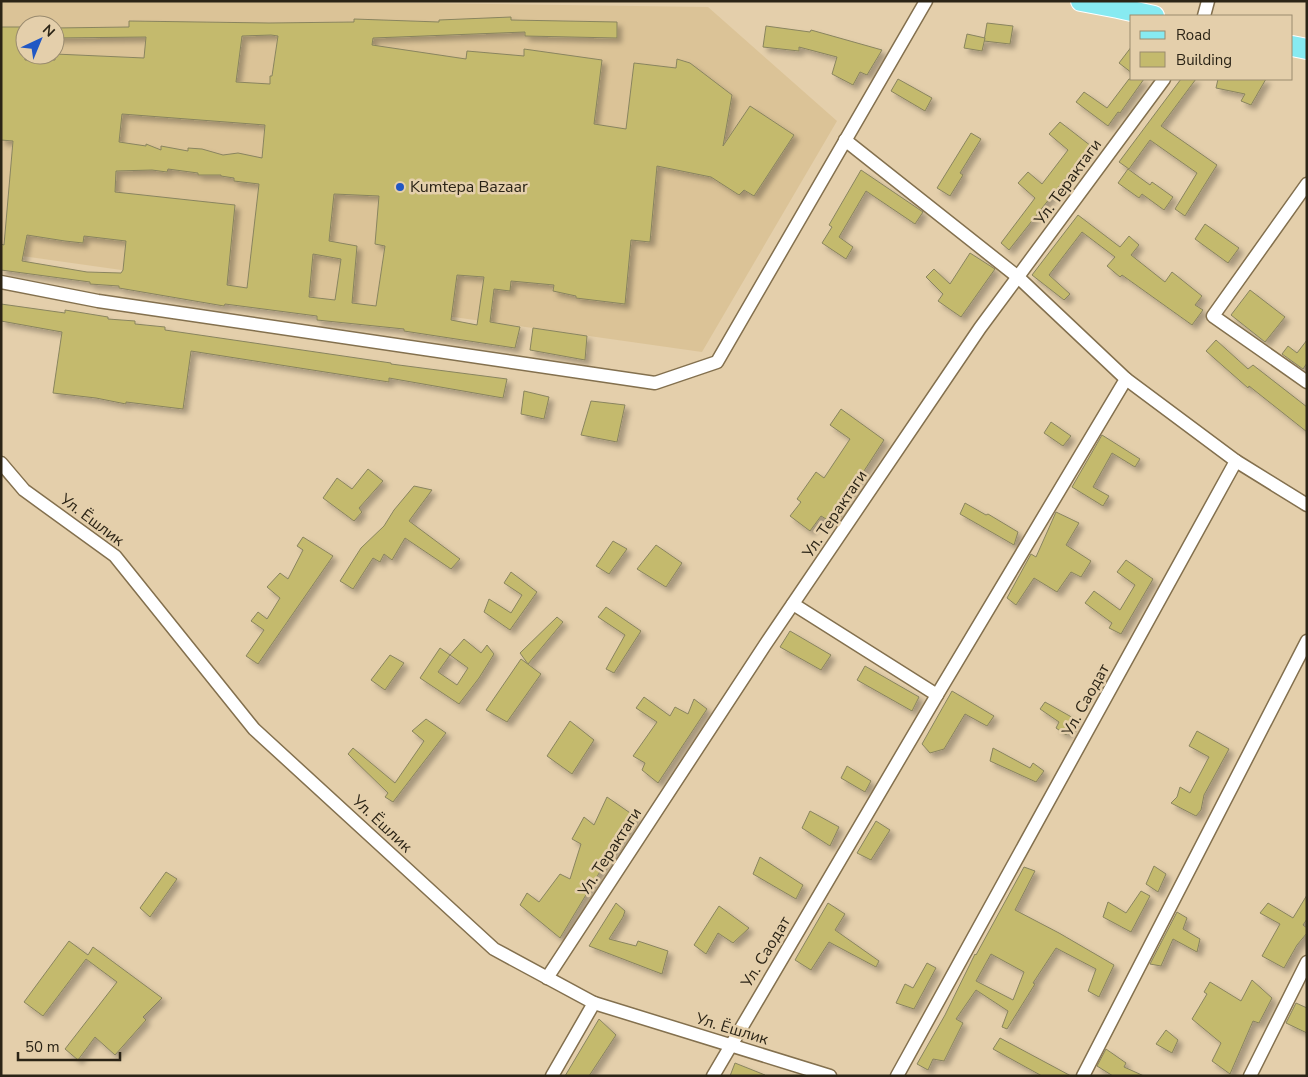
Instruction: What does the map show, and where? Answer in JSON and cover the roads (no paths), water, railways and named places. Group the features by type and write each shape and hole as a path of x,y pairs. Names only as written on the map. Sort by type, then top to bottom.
{"main road":[{"path":"1081,1 1149,15"},
{"path":"1293,46 1307,49"}],"street":[{"path":"1,282 98,301 655,383 718,362 926,1"},
{"path":"1204,15 1208,1"},
{"name":"Ул. Терактаги","path":"547,978 793,604 980,328 1163,80"},
{"path":"845,140 1018,277 1126,379 1236,461 1307,505"},
{"path":"1307,184 1213,316 1307,382"},
{"name":"Ул. Саодат","path":"713,1076 937,695 1126,379"},
{"name":"Ул. Саодат","path":"897,1076 1236,461"},
{"name":"Ул. Ёшлик","path":"1,464 24,490 115,556 254,729 494,949 594,1003 815,1073 830,1076"},
{"path":"793,604 937,695"},
{"path":"1083,1076 1307,641"},
{"path":"1250,1076 1307,962"},
{"path":"552,1076 594,1003"}],"place":[{"name":"Kumtepa Bazaar","path":"400,187"}]}
